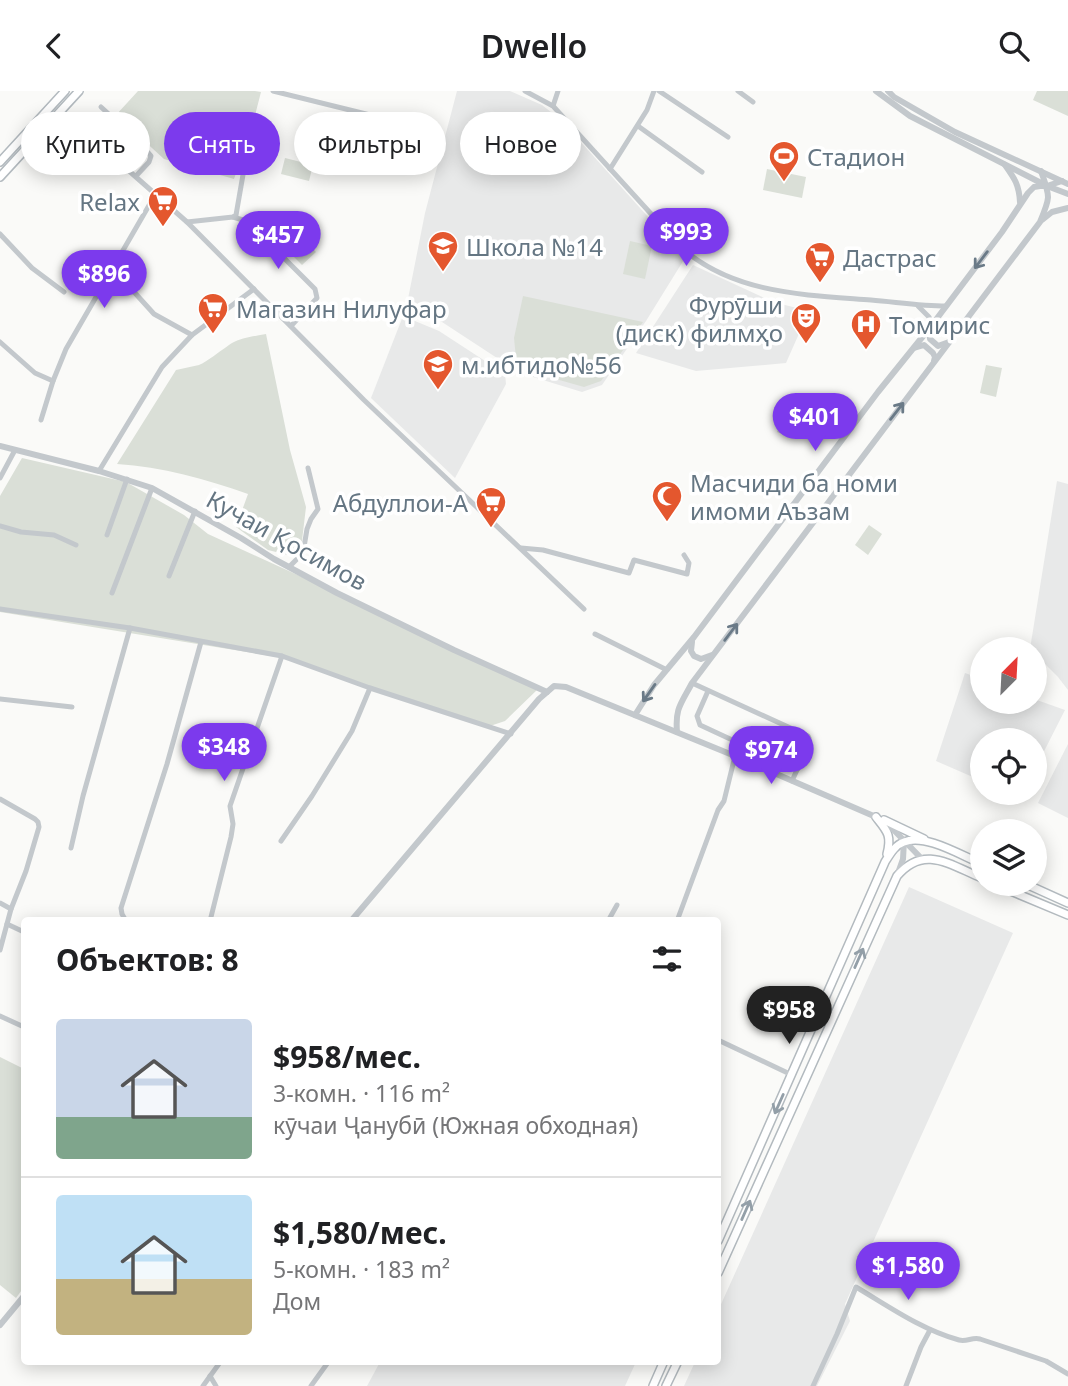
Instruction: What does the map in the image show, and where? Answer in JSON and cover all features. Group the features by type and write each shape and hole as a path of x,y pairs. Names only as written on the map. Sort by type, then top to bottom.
{"main road":[{"path":"0,162 65,91"},
{"path":"0,177 79,91"},
{"path":"880,818 970,859"},
{"path":"880,818 890,842 885,862"},
{"path":"721,1234 885,862 893,849 904,841 934,843"},
{"path":"721,1266 897,876 906,866 922,858 935,859 970,874"},
{"path":"1047,894 1068,903"},
{"path":"1023,896 1068,915"},
{"path":"653,1386 662,1365"},
{"path":"666,1386 675,1365"}],"street":[{"path":"274,91 359,112"},
{"path":"525,91 553,106 683,249 703,264 734,279 775,291 804,296 946,306"},
{"path":"553,106 558,91"},
{"path":"610,169 657,91 728,137"},
{"path":"738,91 753,102"},
{"path":"876,91 910,116 1068,194"},
{"path":"888,91 955,132 1065,182"},
{"path":"101,107 151,156 136,176"},
{"path":"61,111 187,222 364,400 584,609"},
{"path":"638,126 702,172"},
{"path":"1004,164 1016,180 1020,204"},
{"path":"1040,222 1049,197 1048,186 1041,171"},
{"path":"233,217 236,215 243,175"},
{"path":"635,715 654,685 694,637 946,306 1028,193 1040,185 1065,182"},
{"path":"41,420 66,349 155,195"},
{"path":"677,732 677,710 714,654 1040,222 1052,212 1068,208"},
{"path":"187,222 233,217 243,220 258,232 315,289 317,298 291,326"},
{"path":"0,234 32,268 64,292"},
{"path":"111,271 114,279 135,293 154,314 192,335"},
{"path":"99,471 162,367 192,335 254,289"},
{"path":"916,304 929,317 930,339 938,346 950,342"},
{"path":"0,342 35,373 53,381"},
{"path":"912,348 924,345 935,357 934,363"},
{"name":"Кучаи Қосимов","path":"0,446 99,471 152,488 289,567 442,644 547,692"},
{"path":"0,478 15,450"},
{"path":"289,567 303,553 307,529 318,509 308,468"},
{"path":"107,535 127,479"},
{"path":"112,593 152,488"},
{"path":"169,576 195,511"},
{"path":"0,526 21,532 54,535 76,545"},
{"path":"521,548 543,550 629,573 634,560 687,574 689,563 684,555"},
{"path":"0,610 130,628 282,656 511,734"},
{"path":"71,848 130,628"},
{"path":"595,634 667,670"},
{"path":"694,637 691,644 694,656 701,659 714,654"},
{"path":"124,917 121,908 167,764 201,642"},
{"path":"211,917 232,837 230,806 282,656"},
{"path":"692,684 808,736 809,743 792,781"},
{"path":"357,917 539,699 554,686 566,687 880,818 922,858"},
{"path":"281,841 352,731 370,688"},
{"path":"708,691 697,716 700,725 797,770"},
{"path":"0,699 72,707"},
{"path":"678,917 718,810 724,801 734,756"},
{"path":"0,799 35,819 39,827 11,908 0,950"},
{"path":"897,876 903,859 904,841"},
{"path":"0,904 11,908"},
{"path":"610,917 617,905"},
{"path":"7,924 21,931"},
{"path":"0,1016 21,1026"},
{"path":"721,1041 792,1075"},
{"path":"813,1386 856,1287 930,1330 965,1341 971,1338 980,1339 1046,1361 1068,1374"},
{"path":"0,1325 21,1300"},
{"path":"906,1386 930,1330"},
{"path":"203,1386 217,1365"},
{"path":"312,1386 327,1365"},
{"path":"210,1376 216,1386"}],"shaded area":[{"path":"138,91 261,92 256,112 164,112 164,159 150,146 150,112 119,112"},
{"path":"457,91 510,91 542,105 551,112 460,112 460,175 581,175 581,142 685,258 602,385 582,392 520,373 442,322 406,309 435,175 446,175 446,133"},
{"path":"1037,91 1068,91 1068,116 1033,100"},
{"path":"285,158 294,160 294,175 310,175 309,181 281,174"},
{"name":"Стадион","path":"767,169 806,177 802,198 763,190"},
{"path":"220,175 235,175 234,179"},
{"path":"295,231 316,252 302,265 282,245"},
{"path":"630,241 652,246 645,279 623,274"},
{"path":"693,265 773,302 809,311 786,363 696,371 636,353"},
{"path":"523,296 643,322 601,381 584,387 517,368 514,338"},
{"name":"м.ибтидо№56","path":"403,316 439,331 505,374 506,384 455,478 371,398"},
{"path":"266,334 290,450 306,507 301,549 292,556 268,550 236,527 248,494 184,475 117,464 176,370 199,365 236,341"},
{"path":"986,365 1002,368 996,397 980,393"},
{"path":"787,405 804,411 793,438 777,432"},
{"path":"22,458 126,482 184,515 208,534 537,690 505,721 490,726 284,658 0,612 0,496"},
{"path":"1057,481 1068,484 1068,690 1047,666 1047,637 1032,637"},
{"path":"869,525 882,534 868,555 855,545"},
{"path":"965,673 970,675 970,714 1047,714 1047,704 1065,710 1047,745 1047,728 970,728 970,776 936,761"},
{"path":"1068,744 1068,818 1042,805 1047,805 1047,785"},
{"path":"909,887 1013,933 845,1304 850,1321 817,1386 684,1386 694,1365 721,1365 721,1304"},
{"path":"0,1057 21,1068 21,1291 16,1298 0,1285"},
{"path":"378,1365 635,1365 625,1386 367,1386"}],"place":[{"name":"Стадион","path":"784,183"},
{"name":"Relax","path":"163,228"},
{"name":"Школа №14","path":"443,273"},
{"name":"Дастрас","path":"820,284"},
{"name":"Магазин Нилуфар","path":"213,335"},
{"name":"Фурӯши (диск) филмҳо","path":"806,345"},
{"name":"Томирис","path":"866,351"},
{"name":"м.ибтидо№56","path":"438,391"},
{"name":"Масчиди ба номи имоми Аъзам","path":"667,523"},
{"name":"Абдуллои-А","path":"491,529"}]}
